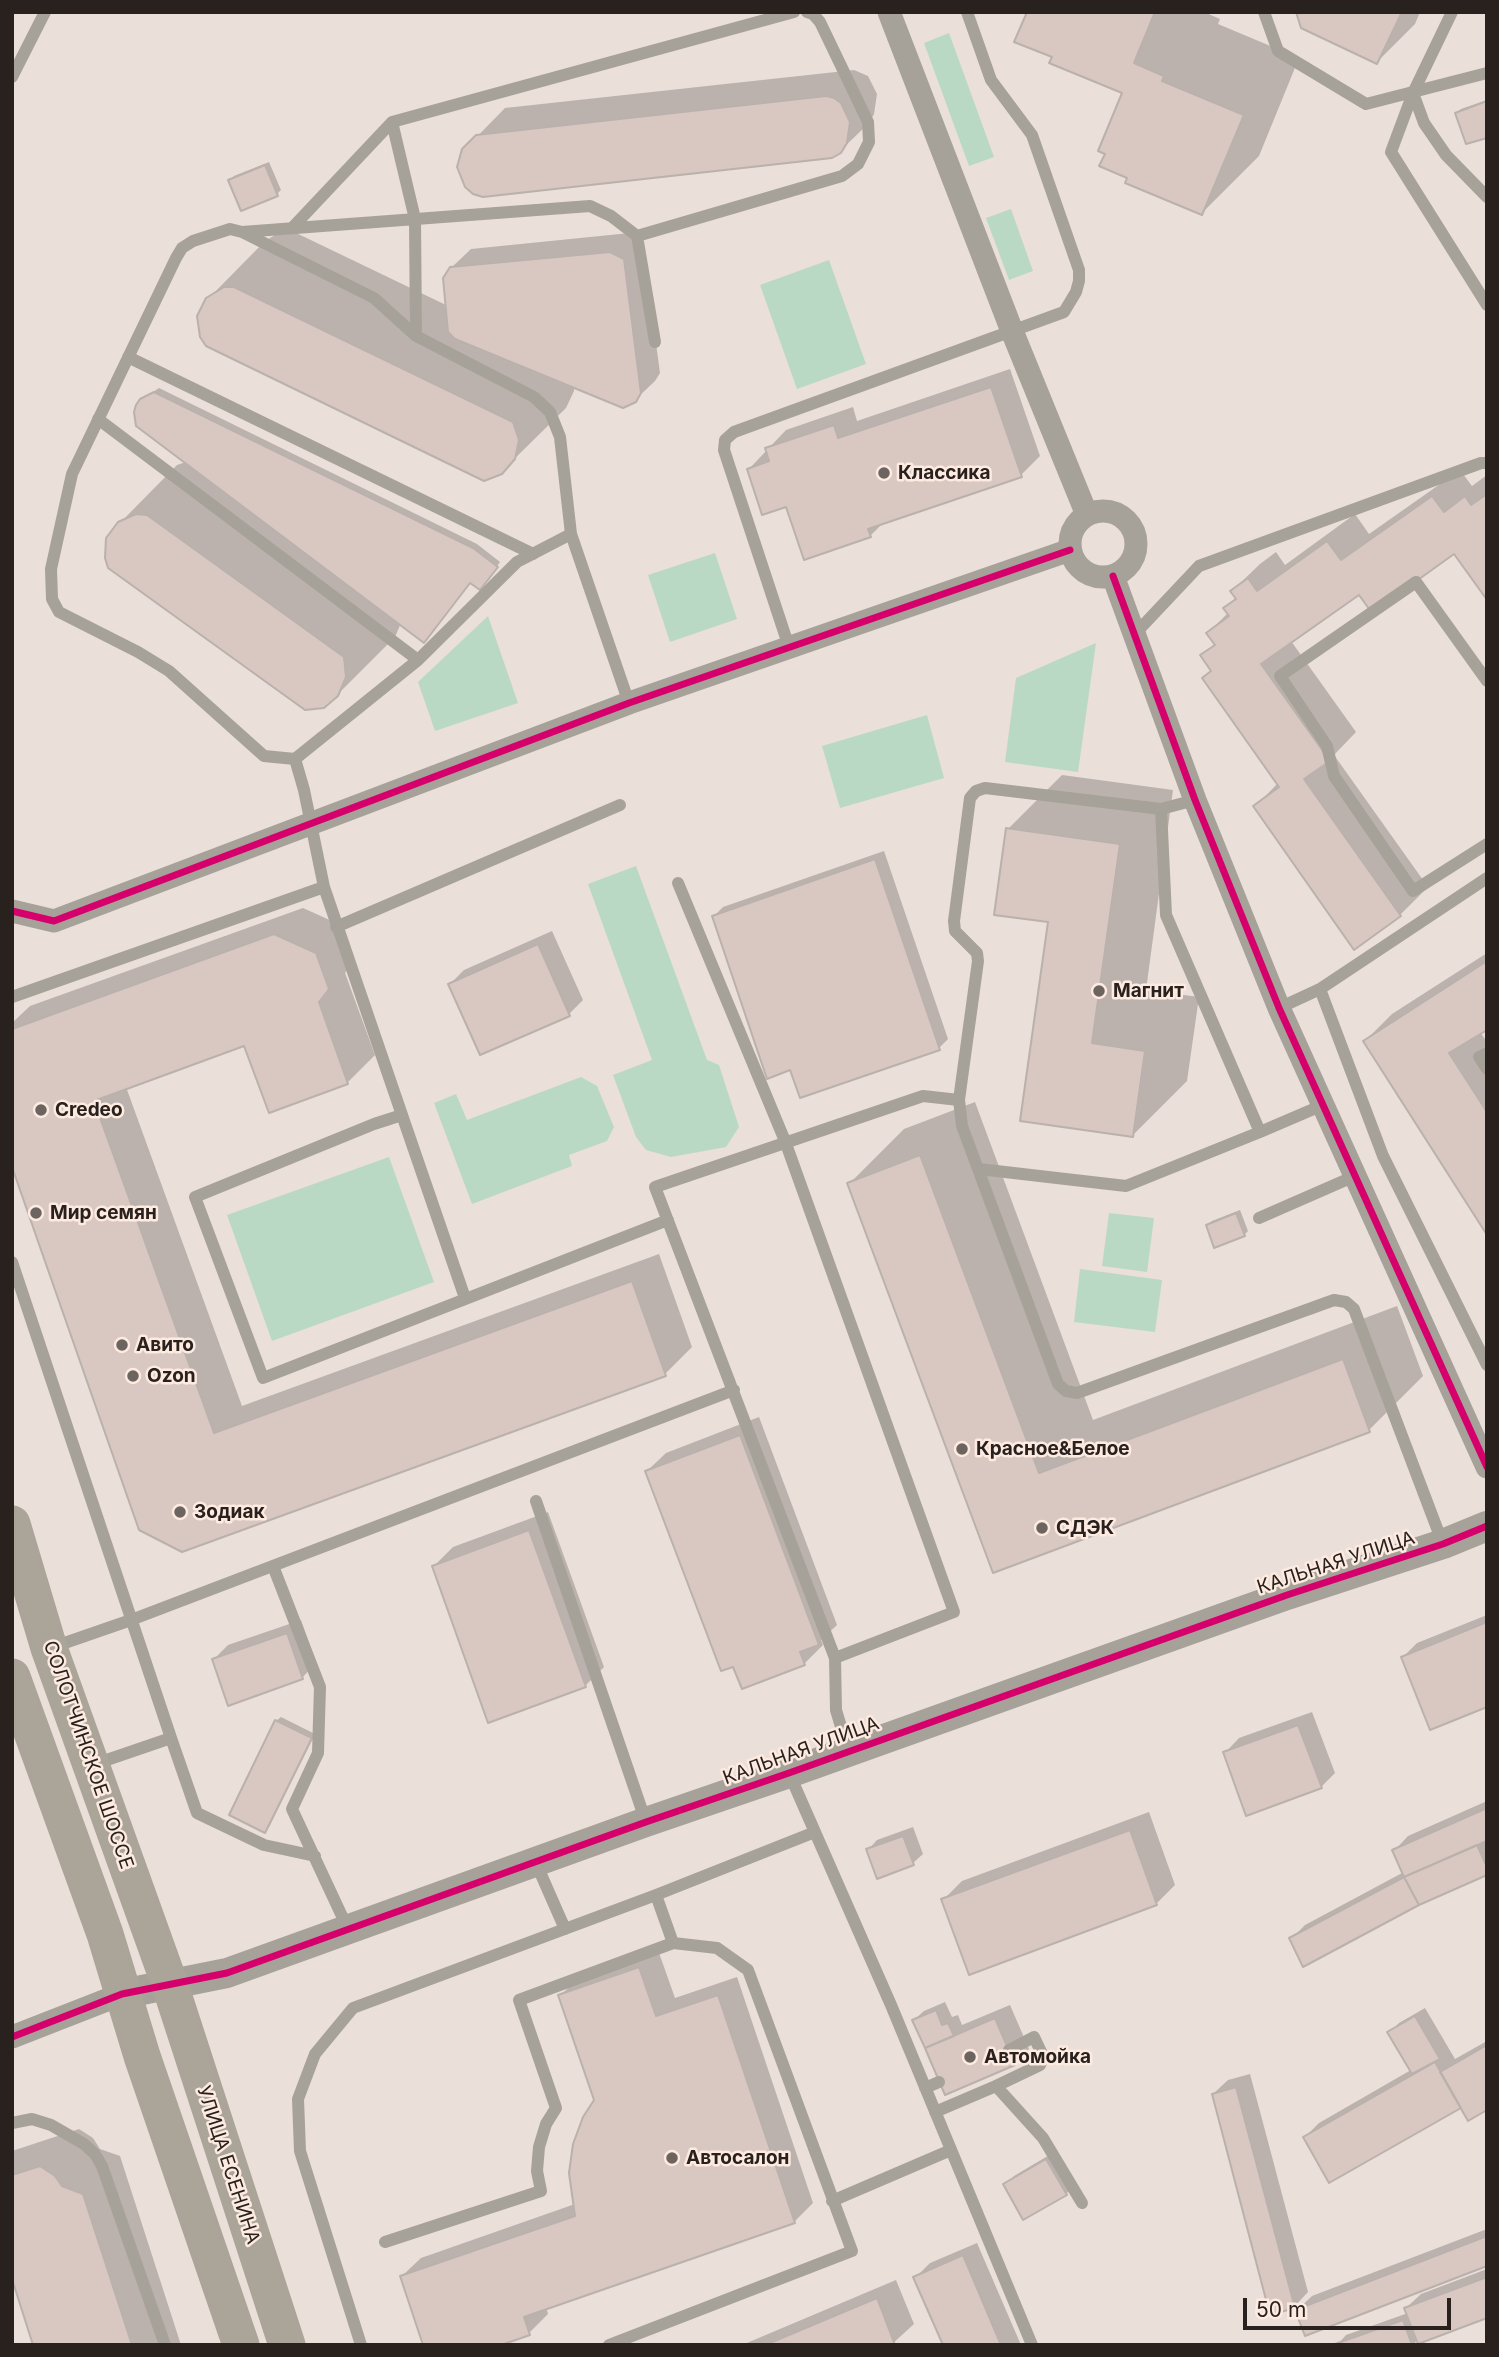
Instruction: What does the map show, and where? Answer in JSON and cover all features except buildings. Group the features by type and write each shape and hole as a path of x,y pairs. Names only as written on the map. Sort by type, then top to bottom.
{"main road":[{"name":"СОЛОТЧИНСКОЕ ШОССЕ","path":"12,1524 50,1648 170,1985"},
{"path":"12,1678 105,1934 122,1994 238,2344"},
{"name":"УЛИЦА ЕСЕНИНА","path":"170,1985 287,2345"}],"street":[{"path":"889,12 1012,331 1087,515"},
{"path":"1100,510 1114,512 1126,520 1134,531 1137,545 1133,558 1125,569 1113,576 1099,578 1086,573 1075,563 1070,550 1070,537 1076,524 1087,515 1100,510"},
{"path":"12,911 54,921 629,703 1070,550"},
{"path":"1113,576 1195,800 1279,1008 1487,1467"},
{"name":"КАЛЬНАЯ УЛИЦА","path":"122,1994 227,1973 1287,1595 1487,1527"},
{"path":"12,2037 122,1994"}],"lane":[{"path":"12,77 45,12"},
{"path":"292,228 392,122 794,12"},
{"path":"637,236 842,176 858,164 869,142 868,122 820,22 807,12"},
{"path":"789,647 723,450 725,440 734,432 1064,312 1076,292 1079,270 1032,135 991,80 967,12"},
{"path":"1264,12 1278,51 1366,104 1487,73"},
{"path":"1452,12 1413,93 1391,152 1487,305"},
{"path":"1413,93 1424,122 1446,155 1487,197"},
{"path":"392,122 415,219 416,336"},
{"path":"242,232 590,205 611,216 637,236 655,342"},
{"path":"571,534 517,562 418,660 295,759 264,756 169,671 59,612 54,607 52,598 51,569 72,474 98,419 182,248 193,241 230,229 242,232 374,298 416,336 534,397 550,412 560,437 571,534 629,703"},
{"path":"128,357 533,554"},
{"path":"98,419 418,660"},
{"path":"1133,636 1199,566 1487,463"},
{"path":"1487,681 1416,582 1280,676 1327,746 1334,776 1413,891 1487,844"},
{"path":"295,759 324,887 336,927 465,1298"},
{"path":"1195,800 1161,809 985,788 976,791 970,798 954,921 955,931 977,953 978,961 959,1100 962,1126 1058,1384 1066,1391 1077,1393 1334,1300 1346,1302 1354,1309 1443,1544"},
{"path":"336,927 620,806"},
{"path":"1161,809 1166,915 1260,1132"},
{"path":"1279,1008 1320,989 1487,878"},
{"path":"678,883 785,1141 954,1612 835,1658"},
{"path":"12,997 324,887"},
{"path":"1320,989 1383,1156 1487,1365"},
{"path":"1487,1053 1479,1057 1487,1069"},
{"path":"849,1751 836,1710 835,1658 655,1187 923,1096 959,1100"},
{"path":"979,1169 1126,1186 1323,1105"},
{"path":"402,1115 195,1197 263,1378 668,1220"},
{"path":"1259,1218 1355,1176"},
{"path":"12,1262 197,1813 264,1845 316,1856"},
{"path":"50,1648 131,1620 734,1390"},
{"path":"536,1501 646,1822"},
{"path":"273,1566 320,1687 318,1753 292,1809 348,1929"},
{"path":"92,1765 171,1738"},
{"path":"789,1773 1032,2345"},
{"path":"362,2345 300,2151 298,2099 314,2054 354,2008 656,1895 815,1832"},
{"path":"536,1862 565,1929"},
{"path":"656,1895 673,1942"},
{"path":"385,2242 541,2191 537,2171 539,2147 546,2124 556,2108 519,2000 673,1942 718,1948 748,1970 852,2251 609,2345"},
{"path":"935,2112 1040,2065 1043,2056 1034,2038 1009,2050"},
{"path":"925,2088 939,2082"},
{"path":"996,2086 1044,2138 1082,2203"},
{"path":"12,2123 32,2119 51,2125 84,2144 95,2154 102,2166 165,2345"},
{"path":"832,2201 951,2150"}],"green space":[{"path":"949,33 994,157 969,166 924,43"},
{"path":"1011,209 1033,271 1009,280 986,218"},
{"path":"829,260 866,364 797,389 760,285"},
{"path":"715,553 737,619 670,642 648,575"},
{"path":"488,616 518,703 435,731 418,682"},
{"path":"1096,643 1078,772 1005,762 1016,678"},
{"path":"927,715 944,778 840,808 822,746"},
{"path":"636,866 707,1060 719,1065 739,1127 726,1147 671,1157 646,1150 636,1137 613,1075 652,1060 588,884"},
{"path":"581,1077 597,1086 614,1127 607,1141 569,1155 572,1166 472,1204 434,1103 456,1094 467,1120"},
{"path":"389,1157 434,1282 272,1341 227,1215"},
{"path":"1109,1213 1154,1218 1147,1272 1102,1266"},
{"path":"1080,1269 1162,1280 1155,1332 1074,1322"}],"cycle path":[{"path":"12,911 54,921 629,703 1070,550"},
{"path":"1113,576 1195,800 1279,1008 1487,1467"},
{"path":"12,2037 122,1994 227,1973 1287,1595 1443,1544 1487,1526"}],"place":[{"name":"Классика","path":"884,473"},
{"name":"Магнит","path":"1099,991"},
{"name":"Credeo","path":"41,1110"},
{"name":"Мир семян","path":"36,1213"},
{"name":"Авито","path":"122,1345"},
{"name":"Ozon","path":"133,1376"},
{"name":"Красное&Белое","path":"962,1449"},
{"name":"Зодиак","path":"180,1512"},
{"name":"СДЭК","path":"1042,1528"},
{"name":"Автомойка","path":"970,2057"},
{"name":"Автосалон","path":"672,2158"}]}
